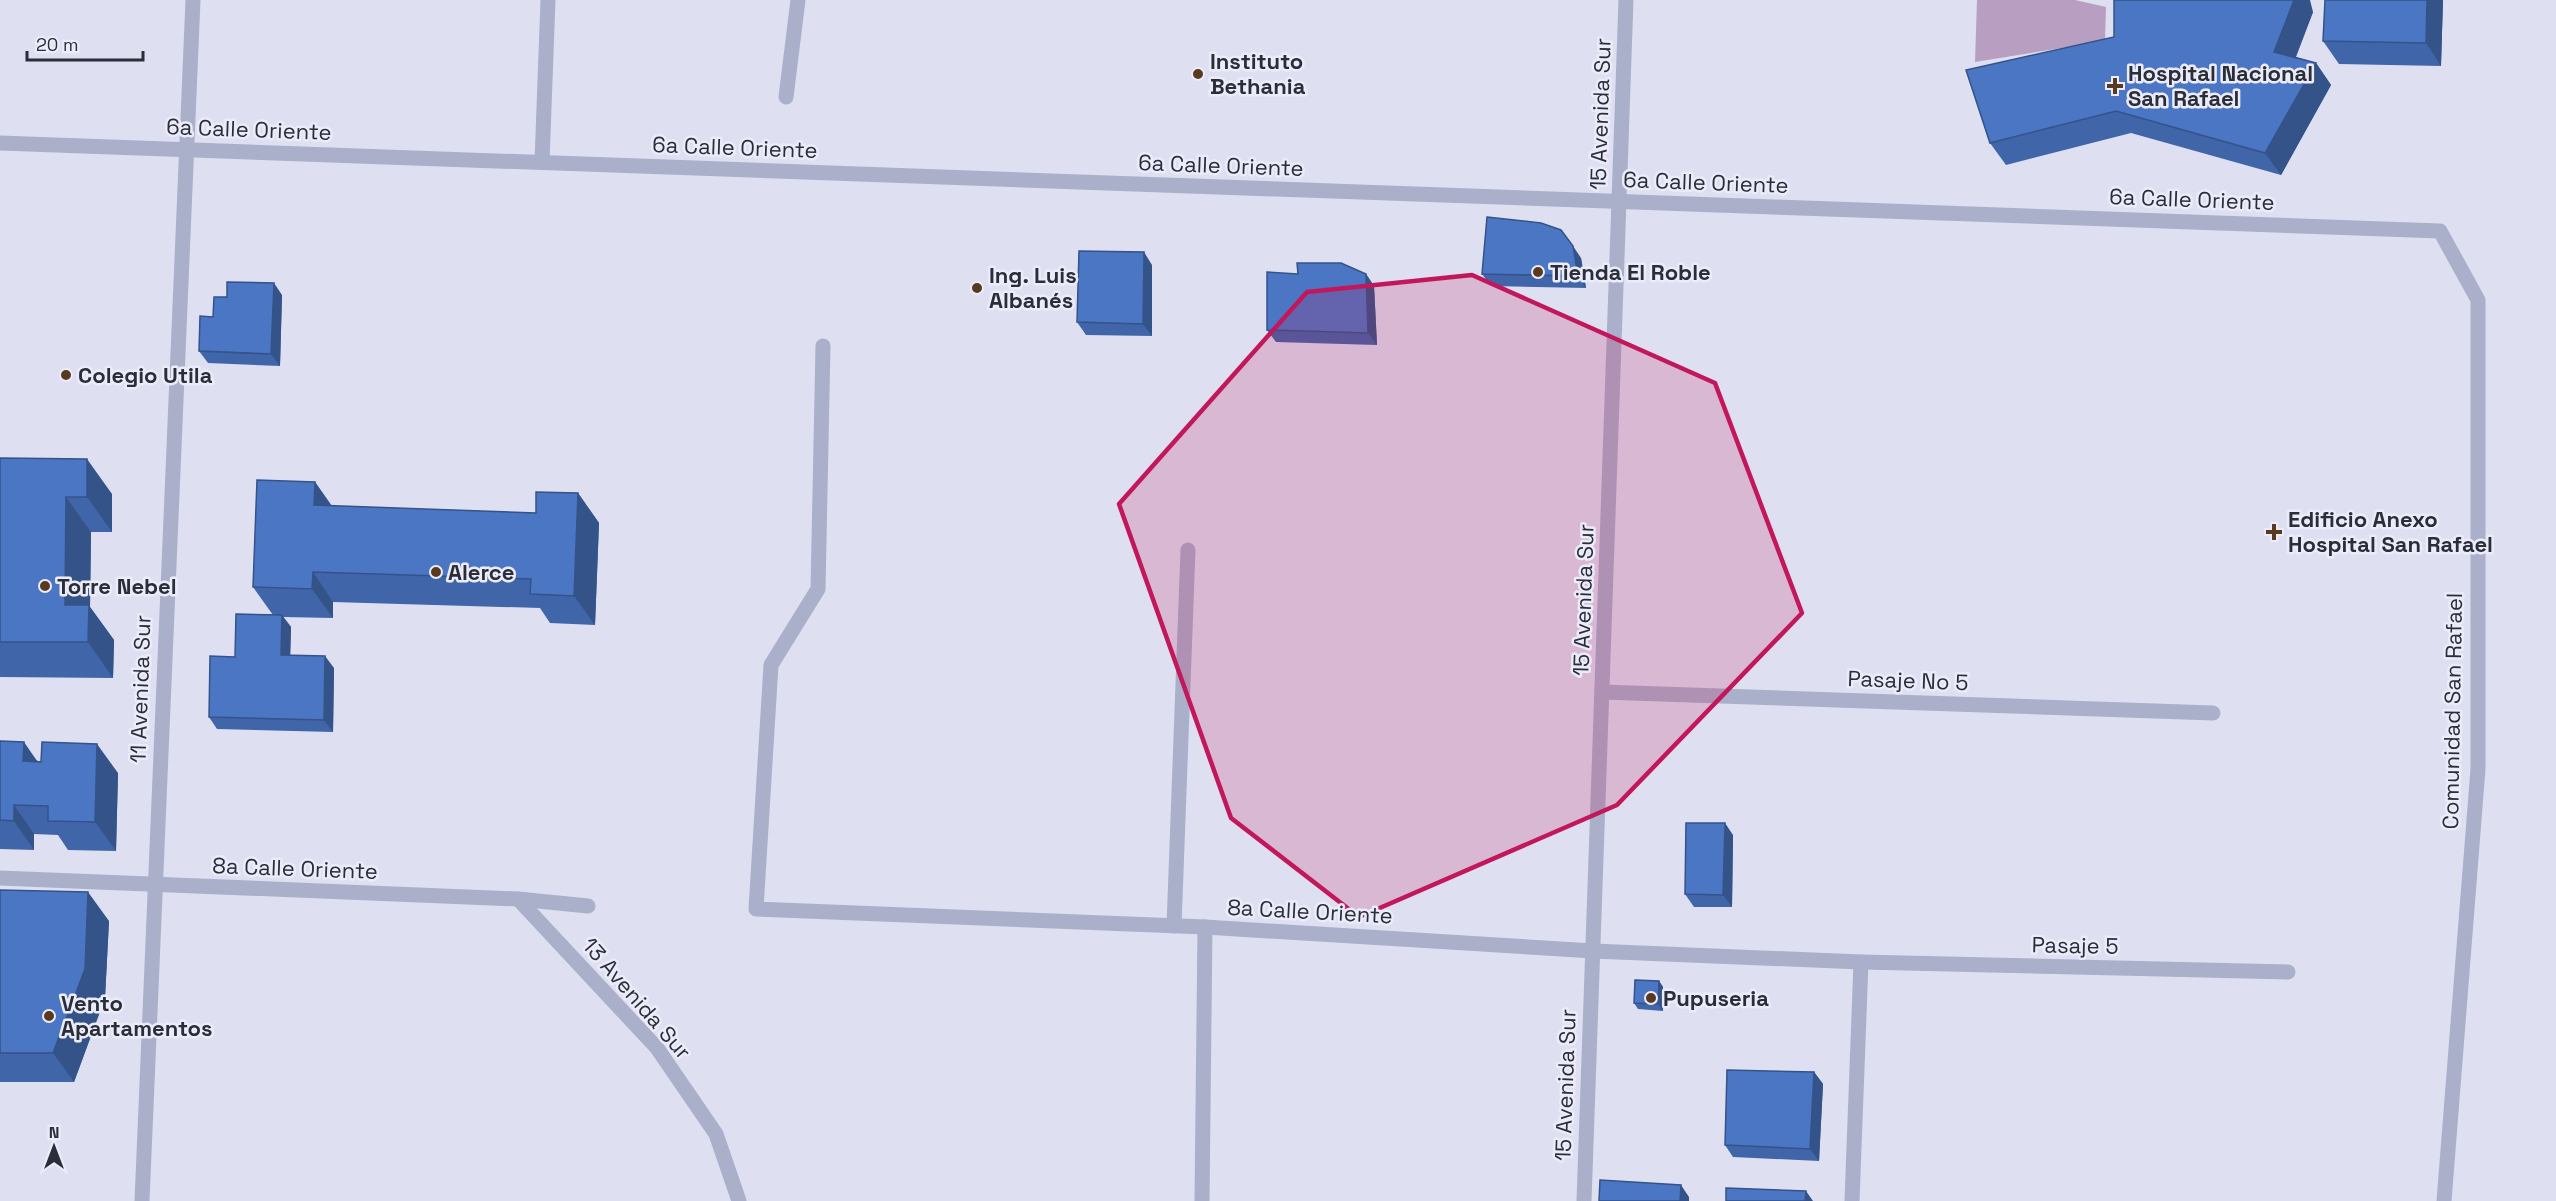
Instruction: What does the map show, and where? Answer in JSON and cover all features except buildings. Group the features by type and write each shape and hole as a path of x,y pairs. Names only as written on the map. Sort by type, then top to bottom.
{"street":[{"name":"11 Avenida Sur","path":"142,1201 193,0"},
{"path":"542,162 548,0"},
{"path":"786,97 798,0"},
{"name":"15 Avenida Sur","path":"1584,1201 1626,0"},
{"name":"6a Calle Oriente","path":"0,143 2440,231"},
{"name":"Comunidad San Rafael","path":"2440,231 2478,300 2478,768 2444,1201"},
{"name":"8a Calle Oriente","path":"823,346 818,589 771,665 756,909 1204,927 1593,951 1861,962"},
{"path":"1174,926 1188,550"},
{"name":"Pasaje No 5","path":"1602,692 2213,713"},
{"name":"8a Calle Oriente","path":"0,879 518,900 588,906"},
{"name":"13 Avenida Sur","path":"518,900 657,1048 716,1134 739,1201"},
{"path":"1202,1201 1204,927"},
{"path":"1852,1201 1861,962"},
{"name":"Pasaje 5","path":"1861,962 2288,972"}],"highlighted area":[{"path":"1472,275 1715,383 1802,613 1617,805 1359,917 1231,818 1119,504 1307,292"}],"shaded area":[{"path":"1977,0 2075,0 2106,7 2105,41 1975,62"}],"place":[{"name":"Instituto Bethania","path":"1198,74"},
{"name":"Hospital Nacional San Rafael","path":"2115,86"},
{"name":"Tienda El Roble","path":"1538,272"},
{"name":"Ing. Luis Albanés","path":"977,288"},
{"name":"Colegio Utila","path":"66,375"},
{"name":"Edificio Anexo Hospital San Rafael","path":"2274,532"},
{"name":"Alerce","path":"436,572"},
{"name":"Torre Nebel","path":"45,586"},
{"name":"Pupuseria","path":"1651,998"},
{"name":"Vento Apartamentos","path":"49,1016"}]}
